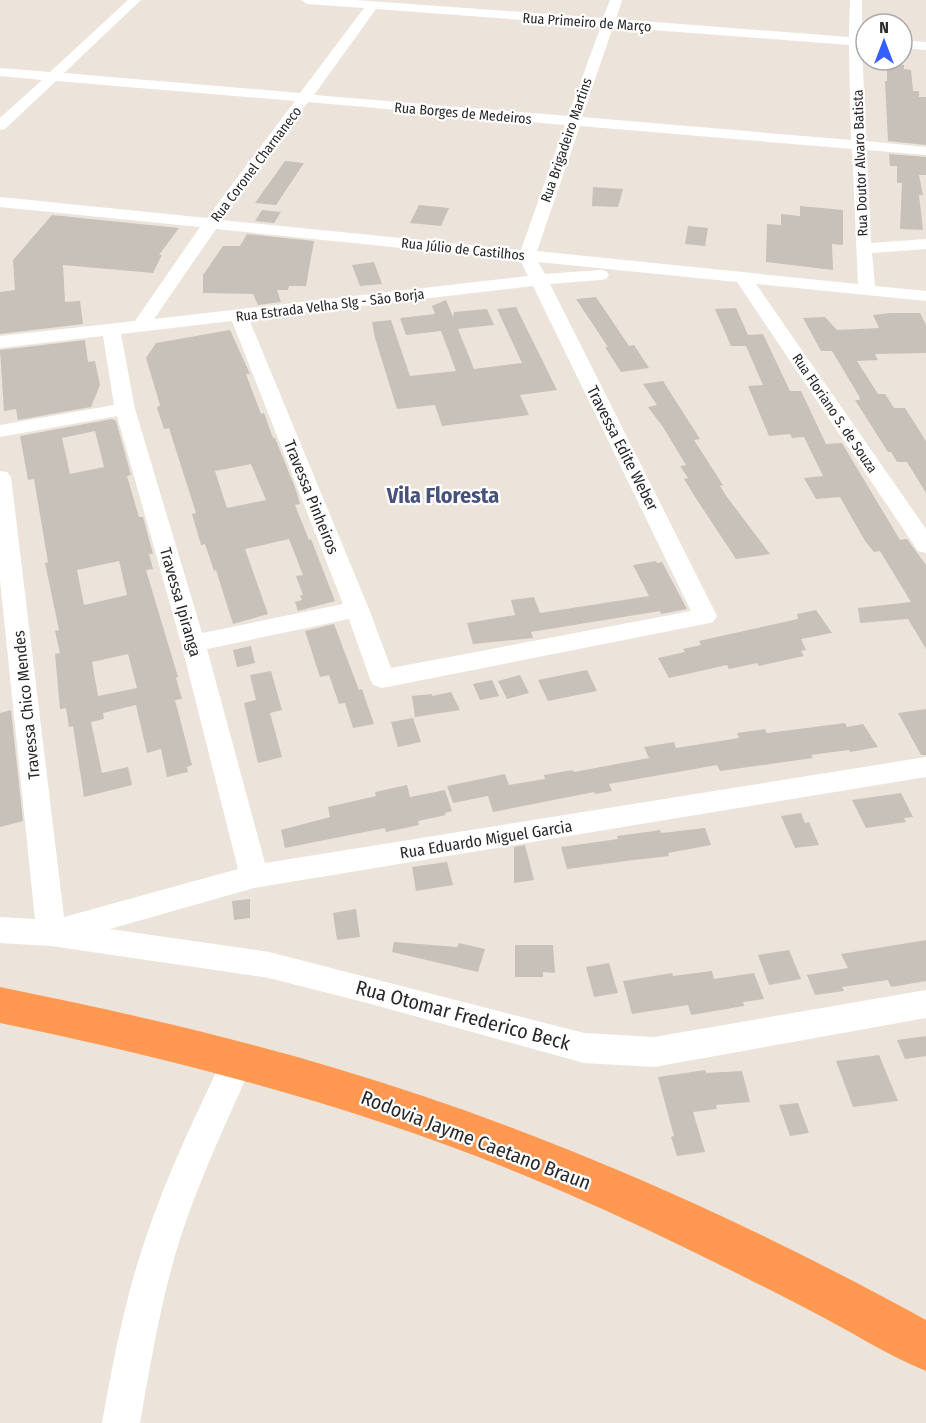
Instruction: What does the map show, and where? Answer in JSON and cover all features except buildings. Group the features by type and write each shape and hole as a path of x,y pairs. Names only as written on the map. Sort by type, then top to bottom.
{"highway":[{"name":"Rodovia Jayme Caetano Braun","path":"0,1005 96,1024 238,1060 374,1100 513,1150 692,1226 877,1318 926,1347"}],"street":[{"path":"0,126 135,0"},
{"name":"Rua Primeiro de Março","path":"308,0 854,41"},
{"name":"Rua Brigadeiro Martins","path":"527,256 606,23 616,0"},
{"name":"Rua Coronel Charnaneco","path":"141,325 211,224 373,5"},
{"name":"Rua Borges de Medeiros","path":"0,72 926,151"},
{"name":"Rua Doutor Alvaro Batista","path":"860,72 862,249 867,291"},
{"name":"Rua Júlio de Castilhos","path":"0,202 660,271 926,296"},
{"path":"862,249 926,244"},
{"path":"527,256 539,280"},
{"name":"Rua Estrada Velha Slg - São Borja","path":"0,342 539,280 660,271"},
{"name":"Rua Floriano S. de Souza","path":"744,279 926,546"},
{"name":"Travessa Edite Weber","path":"382,679 705,616 539,280"},
{"name":"Travessa Pinheiros","path":"239,316 357,609 382,679"},
{"name":"Travessa Ipiranga","path":"111,329 125,409 193,643 254,876"},
{"path":"0,431 125,409"},
{"name":"Travessa Chico Mendes","path":"0,477 51,933"},
{"path":"193,643 357,609"},
{"name":"Rua Eduardo Miguel Garcia","path":"51,933 254,876 926,767"},
{"name":"Rua Otomar Frederico Beck","path":"0,930 51,933 269,965 371,990 584,1048 654,1052 926,1004"},
{"path":"121,1423 141,1322 161,1243 184,1180 238,1060"}],"district":[{"name":"Vila Floresta","path":"443,495"}]}
